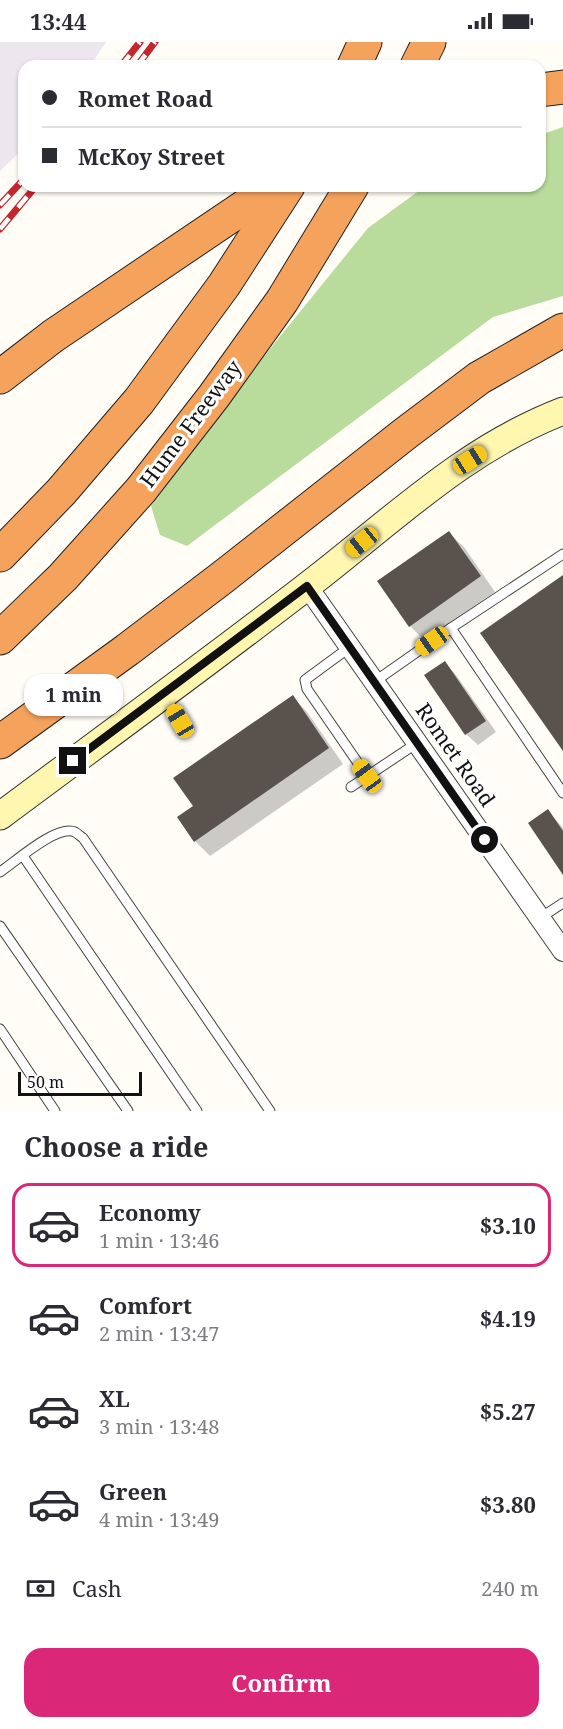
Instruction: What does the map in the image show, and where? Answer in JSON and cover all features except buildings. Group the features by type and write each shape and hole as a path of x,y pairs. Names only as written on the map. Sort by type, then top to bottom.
{"highway":[{"path":"357,60 365,42"},
{"path":"420,60 429,42"},
{"path":"546,89 563,87"},
{"path":"0,377 53,336 266,192"},
{"path":"0,555 61,492 139,401 224,285 284,192"},
{"name":"Hume Freeway","path":"0,638 63,577 141,490 214,396 282,301 348,192"},
{"path":"0,742 127,651 479,378 563,330"}],"street":[{"path":"0,816 307,586 434,484 509,435 563,411"},
{"name":"Romet Road","path":"307,586 563,951"}],"lane":[{"path":"374,682 563,554"},
{"path":"451,628 563,793"},
{"path":"350,647 305,680 307,690 367,776"},
{"path":"163,694 180,721"},
{"path":"351,788 417,743"},
{"path":"0,872 52,835 74,832 83,838 270,1111"},
{"path":"23,856 197,1111"},
{"path":"540,918 563,903"},
{"path":"0,926 128,1111"},
{"path":"0,1029 56,1111"}],"shaded area":[{"path":"0,42 106,42 94,60 18,60 18,154 0,171"}],"green space":[{"path":"563,127 563,296 493,317 187,546 160,535 151,506 260,361 368,228 417,192 546,192 546,133"}],"railway":[{"path":"126,60 140,42"},
{"path":"142,60 155,42"},
{"path":"0,205 18,186"},
{"path":"0,229 31,192"}],"route":[{"path":"73,761 307,586 485,840"}]}
